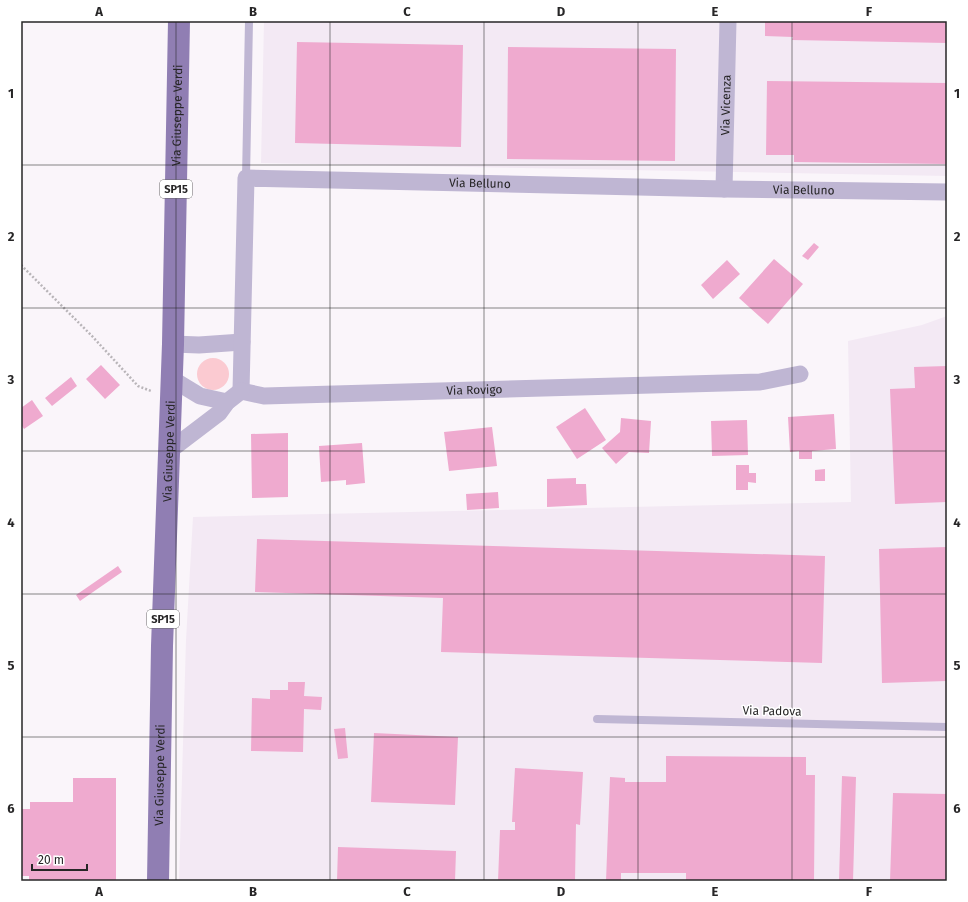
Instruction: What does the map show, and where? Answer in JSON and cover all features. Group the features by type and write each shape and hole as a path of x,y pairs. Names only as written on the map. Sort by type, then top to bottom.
{"main road":[{"name":"Via Giuseppe Verdi","path":"158,881 162,646 173,344 179,21"}],"street":[{"name":"Via Vicenza","path":"724,189 728,21"},
{"path":"169,451 219,413 227,402 241,391 246,178"},
{"name":"Via Belluno","path":"246,178 724,189 947,192"},
{"path":"173,344 199,345 242,342"},
{"name":"Via Rovigo","path":"241,391 264,396 760,382 800,374"},
{"path":"171,388 227,402"}],"lane":[{"path":"246,178 249,21"},
{"name":"Via Padova","path":"597,719 947,727"}],"path":[{"path":"21,266 82,326 138,386 171,388"}],"shaded area":[{"path":"264,21 947,21 947,176 261,163"},
{"path":"947,316 947,881 179,881 186,640 193,517 851,502 848,341 922,325"},
{"path":"210,358 216,358 226,365 229,374 228,380 222,387 216,390 210,390 200,383 197,377 197,371 204,361"}],"building":[{"path":"765,21 947,21 947,43 792,40 793,37 765,36"},
{"path":"297,42 463,45 461,147 295,143"},
{"path":"508,47 676,49 675,161 507,159"},
{"path":"767,81 947,83 947,164 794,162 794,155 766,155"},
{"path":"814,243 819,247 808,260 802,256"},
{"path":"774,259 803,284 768,324 739,298"},
{"path":"727,260 740,274 713,299 701,285"},
{"path":"101,365 120,385 105,399 86,379"},
{"path":"947,366 947,502 895,504 890,389 915,388 914,367"},
{"path":"71,377 77,386 52,406 45,398"},
{"path":"32,400 43,416 24,429 21,424 21,408"},
{"path":"585,408 606,440 577,459 556,427"},
{"path":"834,414 836,449 812,451 812,459 799,459 799,451 790,452 788,417"},
{"path":"621,418 651,421 649,453 629,452 616,464 602,448 620,432"},
{"path":"747,420 748,455 712,456 711,421"},
{"path":"492,427 497,466 449,471 444,432"},
{"path":"288,433 288,497 252,498 251,434"},
{"path":"362,443 365,483 346,485 346,480 321,482 319,446"},
{"path":"736,465 749,465 749,473 756,473 756,483 748,482 748,490 736,490"},
{"path":"825,469 825,481 815,481 815,470"},
{"path":"576,478 576,484 586,484 587,505 547,507 547,479"},
{"path":"498,492 499,508 467,510 466,494"},
{"path":"257,539 825,556 822,663 441,652 443,598 255,592"},
{"path":"947,547 947,681 882,683 879,549"},
{"path":"118,566 122,572 80,601 76,595"},
{"path":"288,682 305,682 304,696 322,697 321,710 304,709 303,752 251,751 252,698 270,699 270,690 288,690"},
{"path":"345,728 348,758 338,759 334,729"},
{"path":"374,733 458,737 455,805 371,802"},
{"path":"666,756 806,757 806,775 815,775 814,881 686,881 686,873 621,873 621,881 606,881 610,777 625,778 625,782 666,782"},
{"path":"515,768 583,772 580,825 576,824 575,881 498,881 500,830 515,830 515,822 512,822"},
{"path":"842,776 856,777 853,881 839,881"},
{"path":"73,778 116,778 116,881 29,881 29,876 21,876 21,809 30,809 30,802 73,802"},
{"path":"893,793 947,794 947,881 890,881"},
{"path":"338,847 456,851 455,881 337,881"}]}
